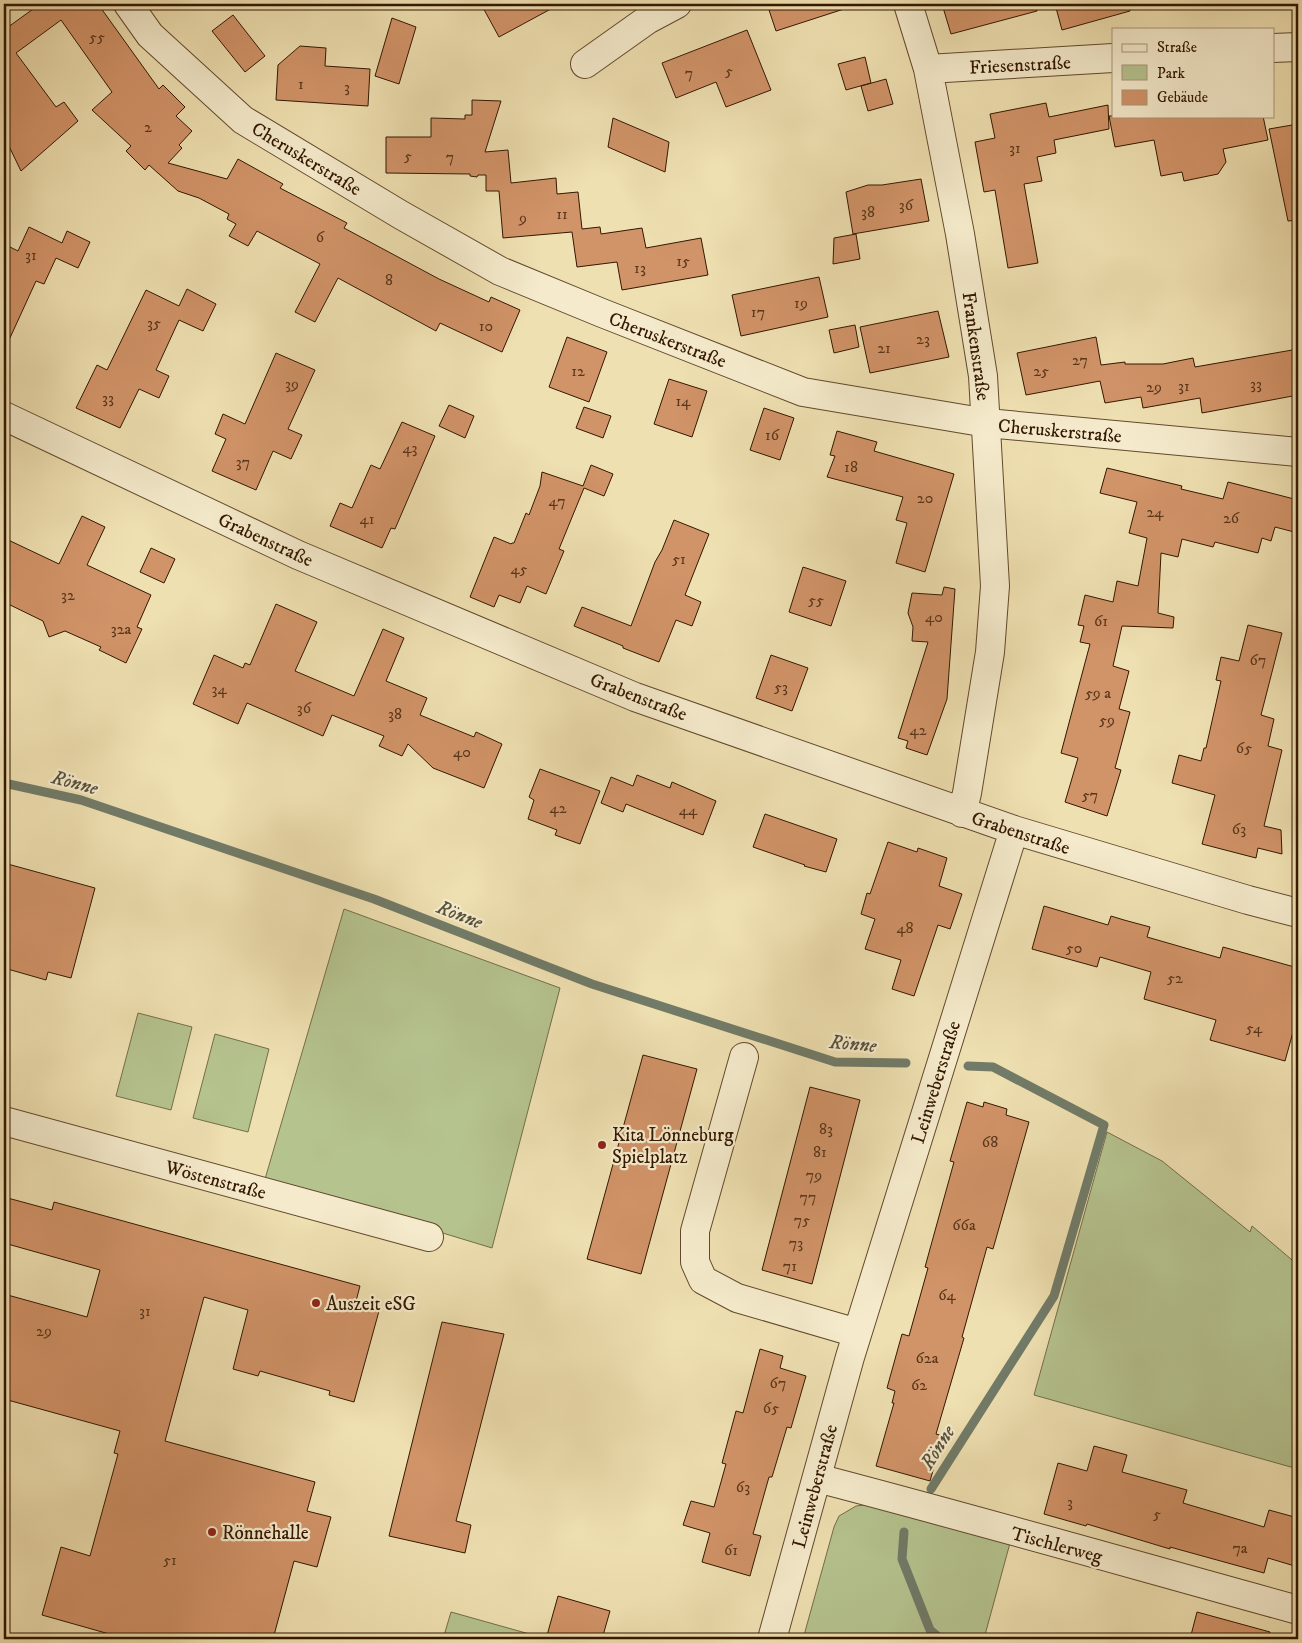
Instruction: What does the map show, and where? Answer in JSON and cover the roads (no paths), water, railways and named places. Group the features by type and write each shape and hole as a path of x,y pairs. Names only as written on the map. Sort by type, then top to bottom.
{"street":[{"name":"Cheruskerstraße","path":"128,4 150,35 243,120 401,215 500,271 602,314 803,392 987,423 1298,452"},
{"path":"585,64 647,20 677,4"},
{"name":"Frankenstraße","path":"908,4 928,69 960,234 983,376 987,423 995,586 990,652 962,813"},
{"path":"1274,48 1298,46"},
{"name":"Friesenstraße","path":"928,69 1112,58"},
{"name":"Grabenstraße","path":"4,416 298,555 635,697 1014,830 1248,900 1298,913"},
{"name":"Leinweberstraße","path":"772,1639 857,1333 1014,830"},
{"path":"744,1057 695,1232 695,1262 703,1280 737,1298 857,1333"},
{"name":"Wöstenstraße","path":"4,1121 428,1237"},
{"name":"Tischlerweg","path":"817,1478 925,1506 1298,1610"}],"waterway":[{"name":"Rönne","path":"4,783 81,800 374,899 592,984 835,1062 906,1063"},
{"name":"Rönne","path":"931,1489 1054,1296 1104,1125 993,1067 968,1066"},
{"name":"Rönne","path":"904,1532 902,1559 930,1630 941,1639"}],"place":[{"name":"Kita Lönneburg Spielplatz","path":"602,1145"},
{"name":"Auszeit eSG","path":"316,1303"},
{"name":"Rönnehalle","path":"212,1532"}]}
